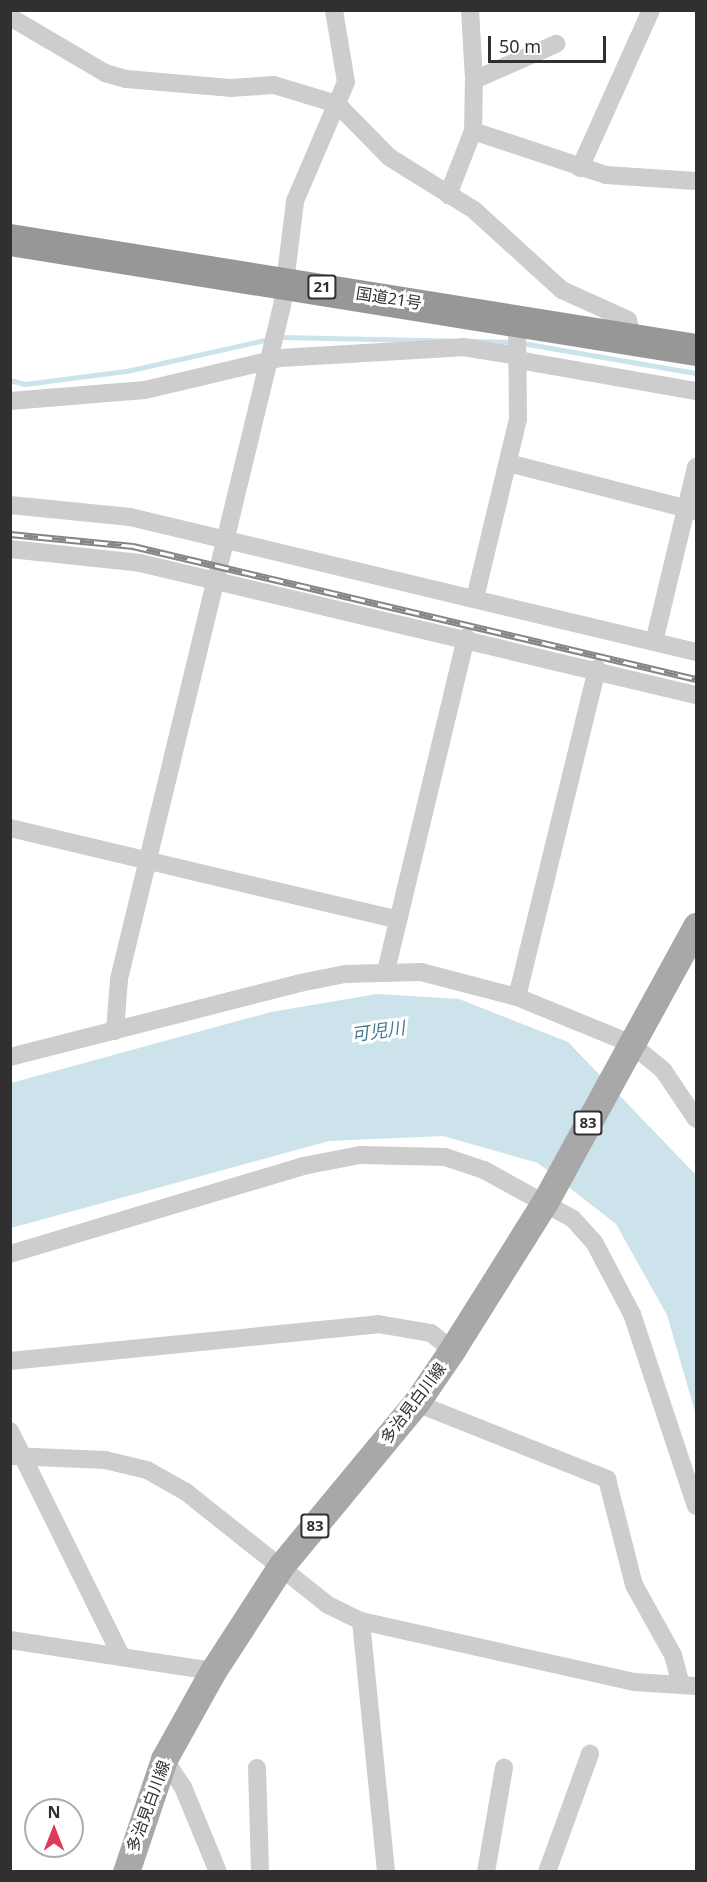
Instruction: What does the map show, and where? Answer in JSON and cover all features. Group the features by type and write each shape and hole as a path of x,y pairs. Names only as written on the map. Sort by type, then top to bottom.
{"highway":[{"name":"国道21号","path":"10,240 286,281 696,350"}],"main road":[{"name":"多治見白川線","path":"126,1872 164,1759 213,1671 281,1566 416,1403 452,1350 545,1202 696,926"}],"street":[{"path":"115,1031 119,979 286,281 295,201 337,104 346,66 334,10"},
{"path":"448,195 473,131 474,80 470,10"},
{"path":"580,168 651,10"},
{"path":"10,17 105,73 126,79 230,88 274,85 337,104 389,157 474,210 562,290 628,320 633,339"},
{"path":"474,80 556,44"},
{"path":"473,131 606,175 696,181"},
{"path":"475,598 518,418 517,319"},
{"path":"10,401 145,390 267,364 280,358 464,347 696,391 696,385"},
{"path":"508,463 692,509"},
{"path":"654,642 692,509 696,467"},
{"path":"10,505 130,517 696,652"},
{"path":"10,549 94,555 216,579 597,669 696,695"},
{"path":"386,971 466,638"},
{"path":"517,997 597,669"},
{"path":"10,828 398,920"},
{"path":"10,1057 300,982 386,971 451,976 517,997 630,1043 663,1070 696,1119"},
{"path":"10,1254 303,1166 360,1155 445,1157 484,1170 573,1219 594,1242 632,1314 696,1506"},
{"path":"10,1361 378,1324 431,1333 452,1350"},
{"path":"416,1403 607,1479 634,1585 689,1686"},
{"path":"10,1431 18,1456 120,1654"},
{"path":"18,1456 105,1460 147,1470 186,1492 328,1605 361,1621 634,1682 689,1686"},
{"path":"361,1621 386,1872"},
{"path":"10,1640 120,1654 213,1671"},
{"path":"548,1872 590,1754"},
{"path":"164,1759 183,1787 218,1872"},
{"path":"257,1768 260,1872"},
{"path":"486,1872 504,1768"}],"water":[{"name":"可児川","path":"377,994 459,999 568,1042 696,1175 696,1415 667,1315 616,1224 538,1163 443,1136 329,1141 11,1228 11,1083 271,1012"}],"waterway":[{"path":"280,337 514,342"},
{"path":"10,380 25,384 127,371 269,339"},
{"path":"522,343 696,373"}],"railway":[{"path":"10,534 133,546 696,679"}]}
